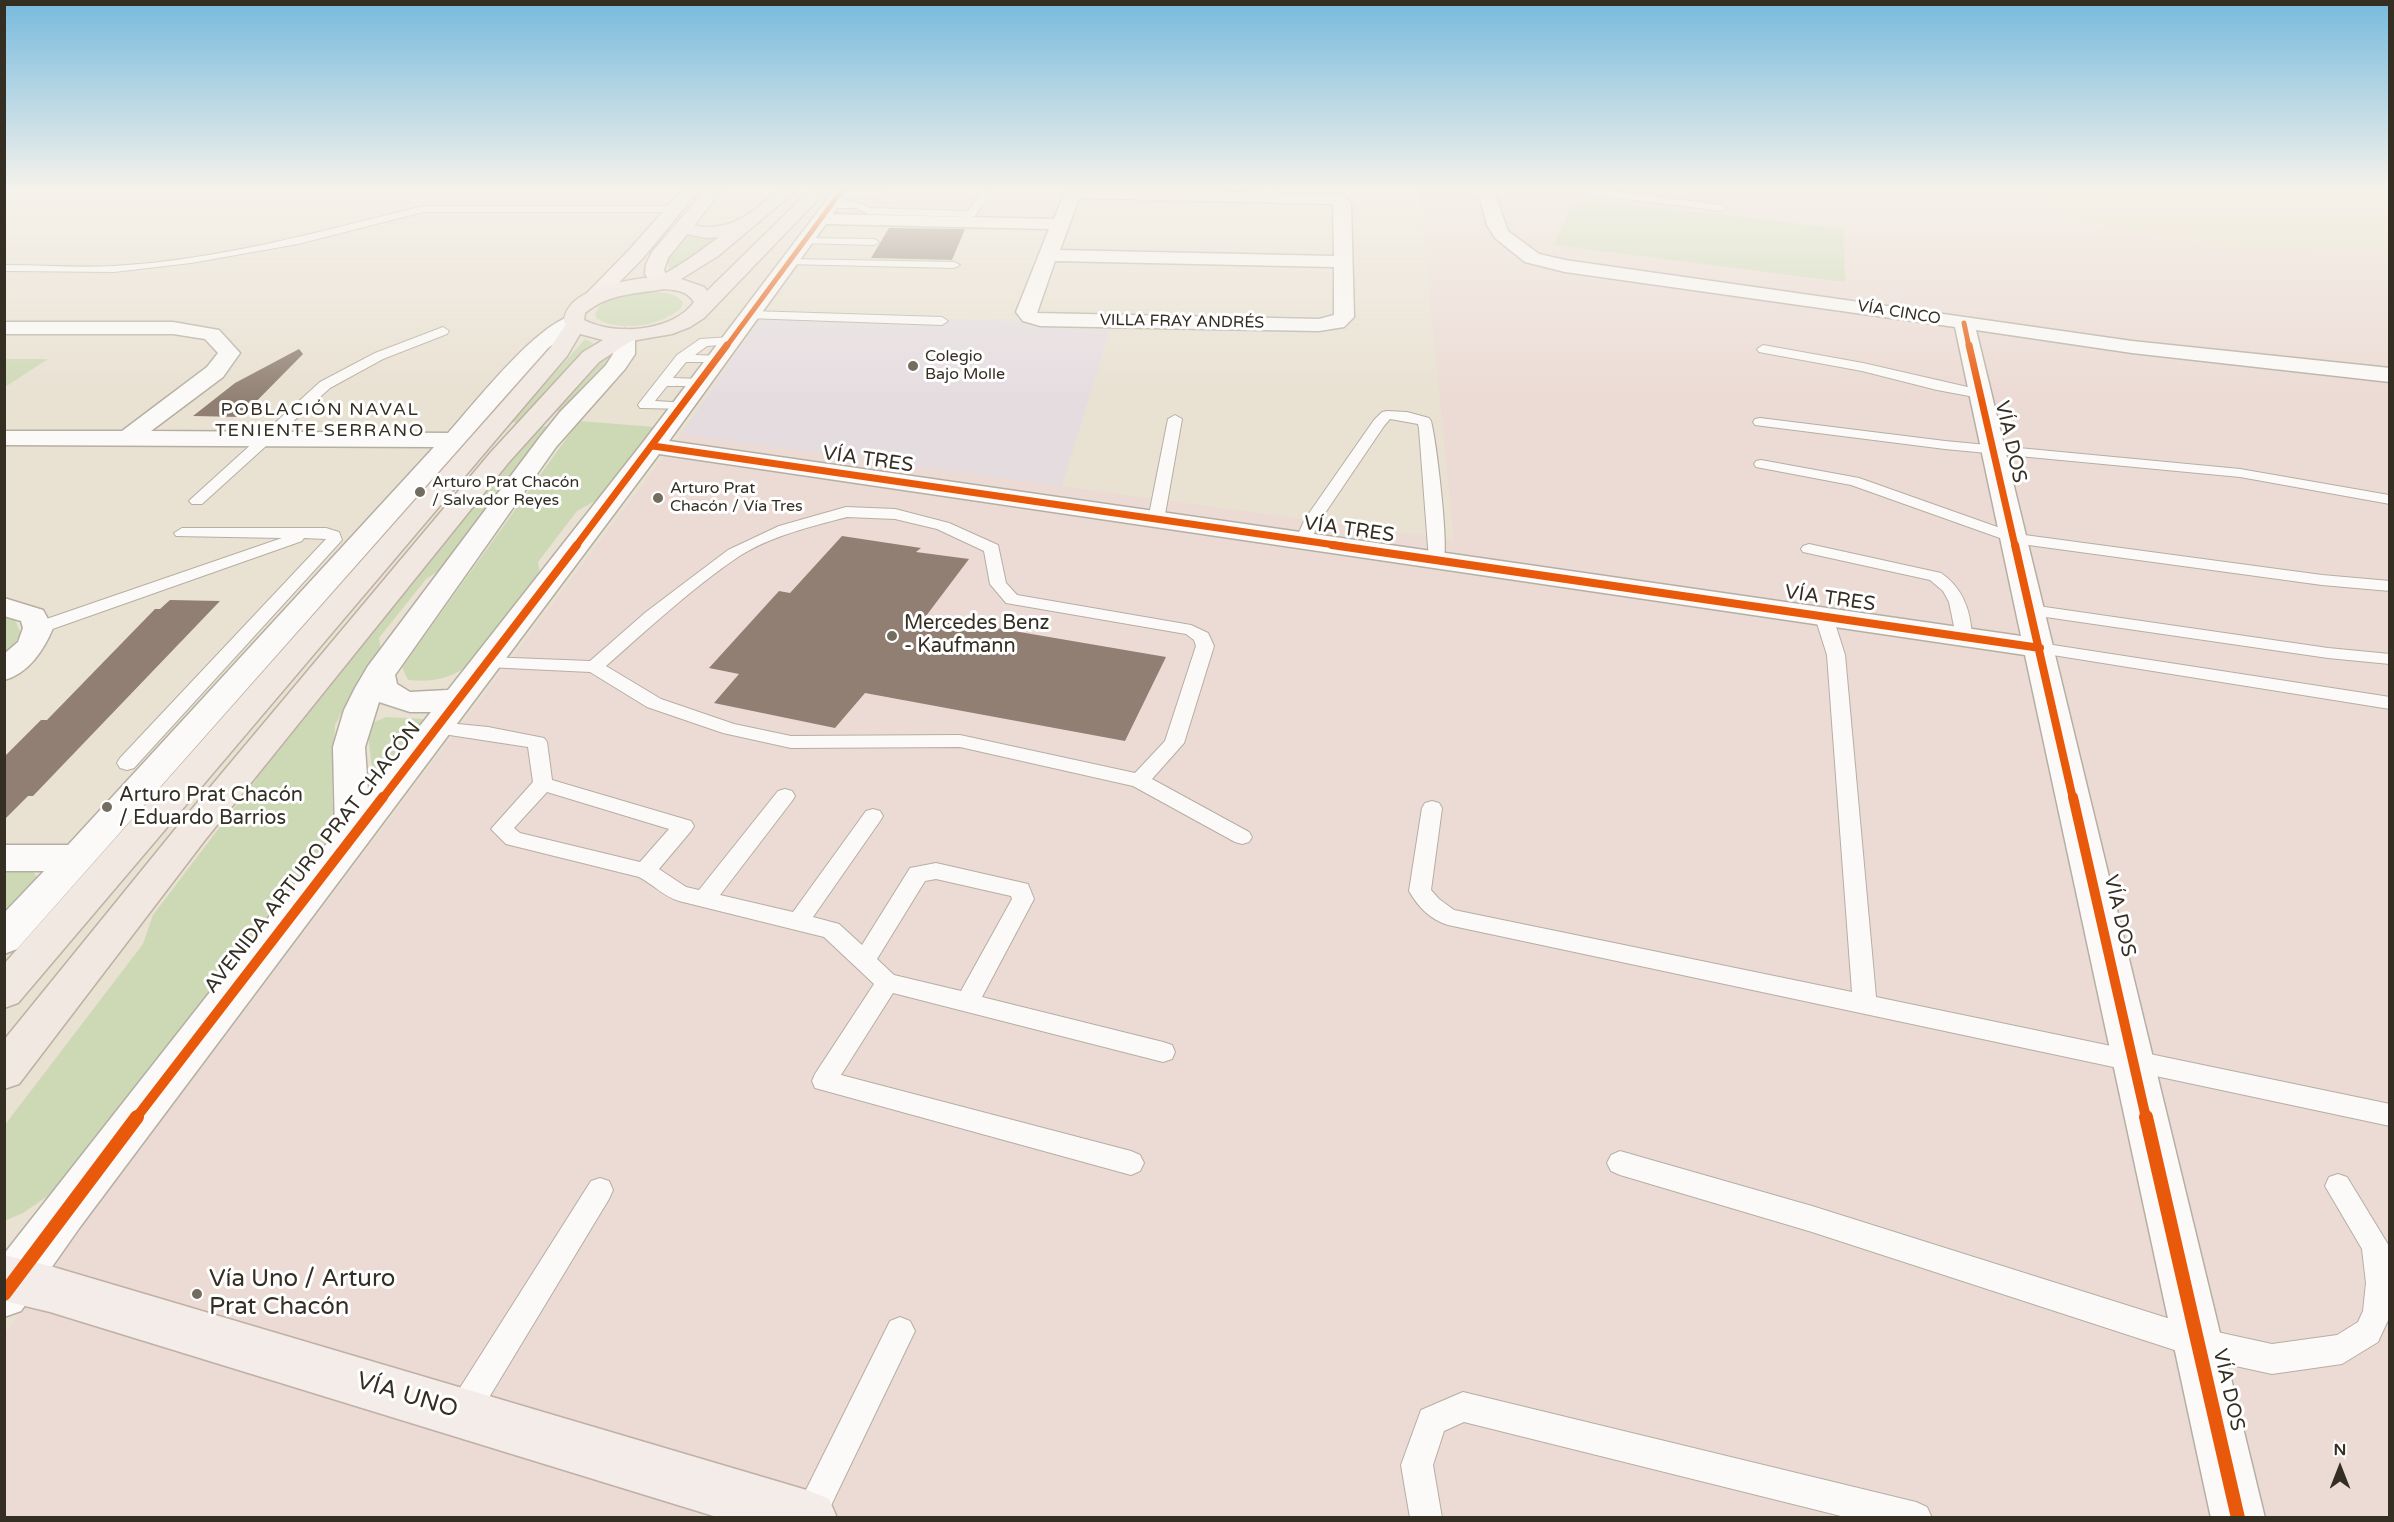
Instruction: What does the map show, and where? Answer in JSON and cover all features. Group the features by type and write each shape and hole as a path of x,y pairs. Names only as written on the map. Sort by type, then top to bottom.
{"highway":[{"path":"660,284 699,260"},
{"path":"575,323 594,332 625,335 671,327 692,317 758,260"},
{"path":"4,992 559,351 575,323 575,311 594,297 625,287 660,284 692,289 701,295 703,306"},
{"path":"4,1071 192,831 500,457 591,357 625,335"}],"main road":[{"path":"594,297 631,260"},
{"path":"657,260 655,263 655,277 660,284"},
{"name":"VÍA UNO","path":"8,1284 50,1289 809,1517"}],"street":[{"name":"VILLA FRAY ANDRÉS","path":"1047,260 1026,312 1034,319 1332,324 1344,317 1344,262"},
{"path":"1261,260 1344,262"},
{"name":"VÍA CINCO","path":"1540,260 1565,266 2132,347 2390,375"},
{"name":"AVENIDA ARTURO PRAT CHACÓN","path":"8,1284 653,446 790,262"},
{"path":"6,935 545,339 558,329 575,323"},
{"name":"VÍA DOS","path":"1964,323 2238,1518"},
{"path":"4,328 173,328 212,334 230,353 215,372 128,438"},
{"name":"AVENIDA ARTURO PRAT CHACÓN","path":"353,837 349,747 360,710 379,673 548,442 568,417 614,369 624,354 625,335"},
{"path":"4,438 454,440"},
{"name":"VÍA TRES","path":"653,446 2040,648"},
{"path":"4,606 33,616 38,628 30,646 4,671"},
{"name":"AVENIDA ARTURO PRAT CHACÓN","path":"379,673 379,683 384,691 394,698 424,703 459,698"},
{"path":"4,858 78,858"}],"lane":[{"path":"4,268 114,269 190,260"},
{"path":"790,262 954,265"},
{"path":"751,315 942,321"},
{"path":"197,501 324,385 379,356 443,331"},
{"path":"683,406 645,405 682,358 704,342 731,341"},
{"path":"1763,350 1863,367 1937,387 1980,394"},
{"path":"682,358 718,359"},
{"path":"663,381 700,382"},
{"path":"1303,541 1313,519 1379,423 1387,415 1407,416 1424,421 1426,429 1437,560"},
{"path":"1156,520 1175,419"},
{"path":"1760,422 1945,445 2240,473 2389,500"},
{"path":"1761,464 1854,481 2014,537 2322,580 2390,586"},
{"path":"594,667 652,616 734,553 785,530 846,512 895,514 943,526 992,548 998,584 1012,599 1191,630 1202,637 1205,646 1174,743 1139,781"},
{"path":"127,763 334,540 333,536 312,533 182,533"},
{"path":"38,628 312,533"},
{"path":"1809,549 1935,576 1947,583 1963,617 1963,637"},
{"path":"2031,610 2328,653 2390,659"},
{"path":"1824,617 1836,655 1865,1004"},
{"path":"2040,648 2390,703"},
{"path":"487,662 594,667 654,703 730,729 791,742 960,741 1139,781 1242,837"},
{"path":"436,728 488,733 537,742 543,784"},
{"path":"543,784 684,826 644,871"},
{"path":"543,784 501,829 513,839 644,871 660,878 679,893 831,930 887,982 1163,1052"},
{"path":"704,899 785,796"},
{"path":"1432,808 1420,891 1431,905 1448,917 2390,1114"},
{"path":"798,922 873,816"},
{"path":"864,961 918,874 936,871 1020,890 1023,899 967,1003"},
{"path":"887,982 824,1081 1131,1163"},
{"path":"1620,1163 1812,1219 2199,1343 2272,1359 2342,1349 2368,1332 2377,1312 2380,1283 2375,1246 2338,1186"},
{"path":"462,1413 600,1190"},
{"path":"809,1517 900,1331"},
{"path":"1426,1518 1417,1465 1432,1421 1463,1407 1916,1518"}],"shaded area":[{"path":"1426,260 2389,260 2389,1517 5,1518 5,1334 64,1250 681,434 1454,540"},
{"name":"Colegio Bajo Molle","path":"763,314 1024,321 1027,327 1110,330 1062,486 681,434"}],"green space":[{"path":"669,260 686,260 670,271"},
{"path":"1672,260 1845,260 1845,282"},
{"path":"645,292 675,296 683,302 681,308 663,319 640,325 616,325 596,318 595,313 599,307 610,299"},
{"path":"585,339 593,343 519,422 510,423"},
{"path":"604,352 611,352 612,361 560,411 549,411"},
{"path":"5,359 48,359 5,387"},
{"path":"579,421 655,427 597,500 577,511 538,562 540,574 466,667 452,675 438,679 408,680 402,667"},
{"path":"548,426 442,569 426,579 379,638 381,652 357,683 335,725 332,787 334,833 326,847 52,1193 23,1213 4,1221 4,1126 143,944 153,915 267,765 538,427"},
{"path":"4,617 15,620 21,634 4,658"},
{"path":"386,717 425,719 381,777 373,777 367,725"},
{"path":"8,871 33,871 38,879 15,905 5,909 5,875"}],"building":[{"path":"299,349 303,354 241,417 193,416 235,383"},
{"name":"Mercedes Benz - Kaufmann","path":"842,536 921,548 916,552 969,559 926,616 1166,657 1125,741 865,693 835,728 714,703 739,674 709,668 779,591 790,593"},
{"path":"170,600 220,601 33,796 28,796 4,820 5,756 41,720 47,720 155,609 160,609"}],"cycle path":[{"path":"4,1294 64,1212 653,446 790,260"},
{"path":"1964,323 2238,1518"},
{"path":"653,446 2040,648"}],"place":[{"name":"Colegio Bajo Molle","path":"913,366"},
{"name":"Arturo Prat Chacón / Salvador Reyes","path":"420,492"},
{"name":"Arturo Prat Chacón / Vía Tres","path":"658,498"},
{"name":"Mercedes Benz - Kaufmann","path":"892,636"},
{"name":"Arturo Prat Chacón / Eduardo Barrios","path":"107,807"},
{"name":"Vía Uno / Arturo Prat Chacón","path":"197,1294"}],"district":[{"name":"POBLACIÓN NAVAL TENIENTE SERRANO","path":"320,420"}]}
